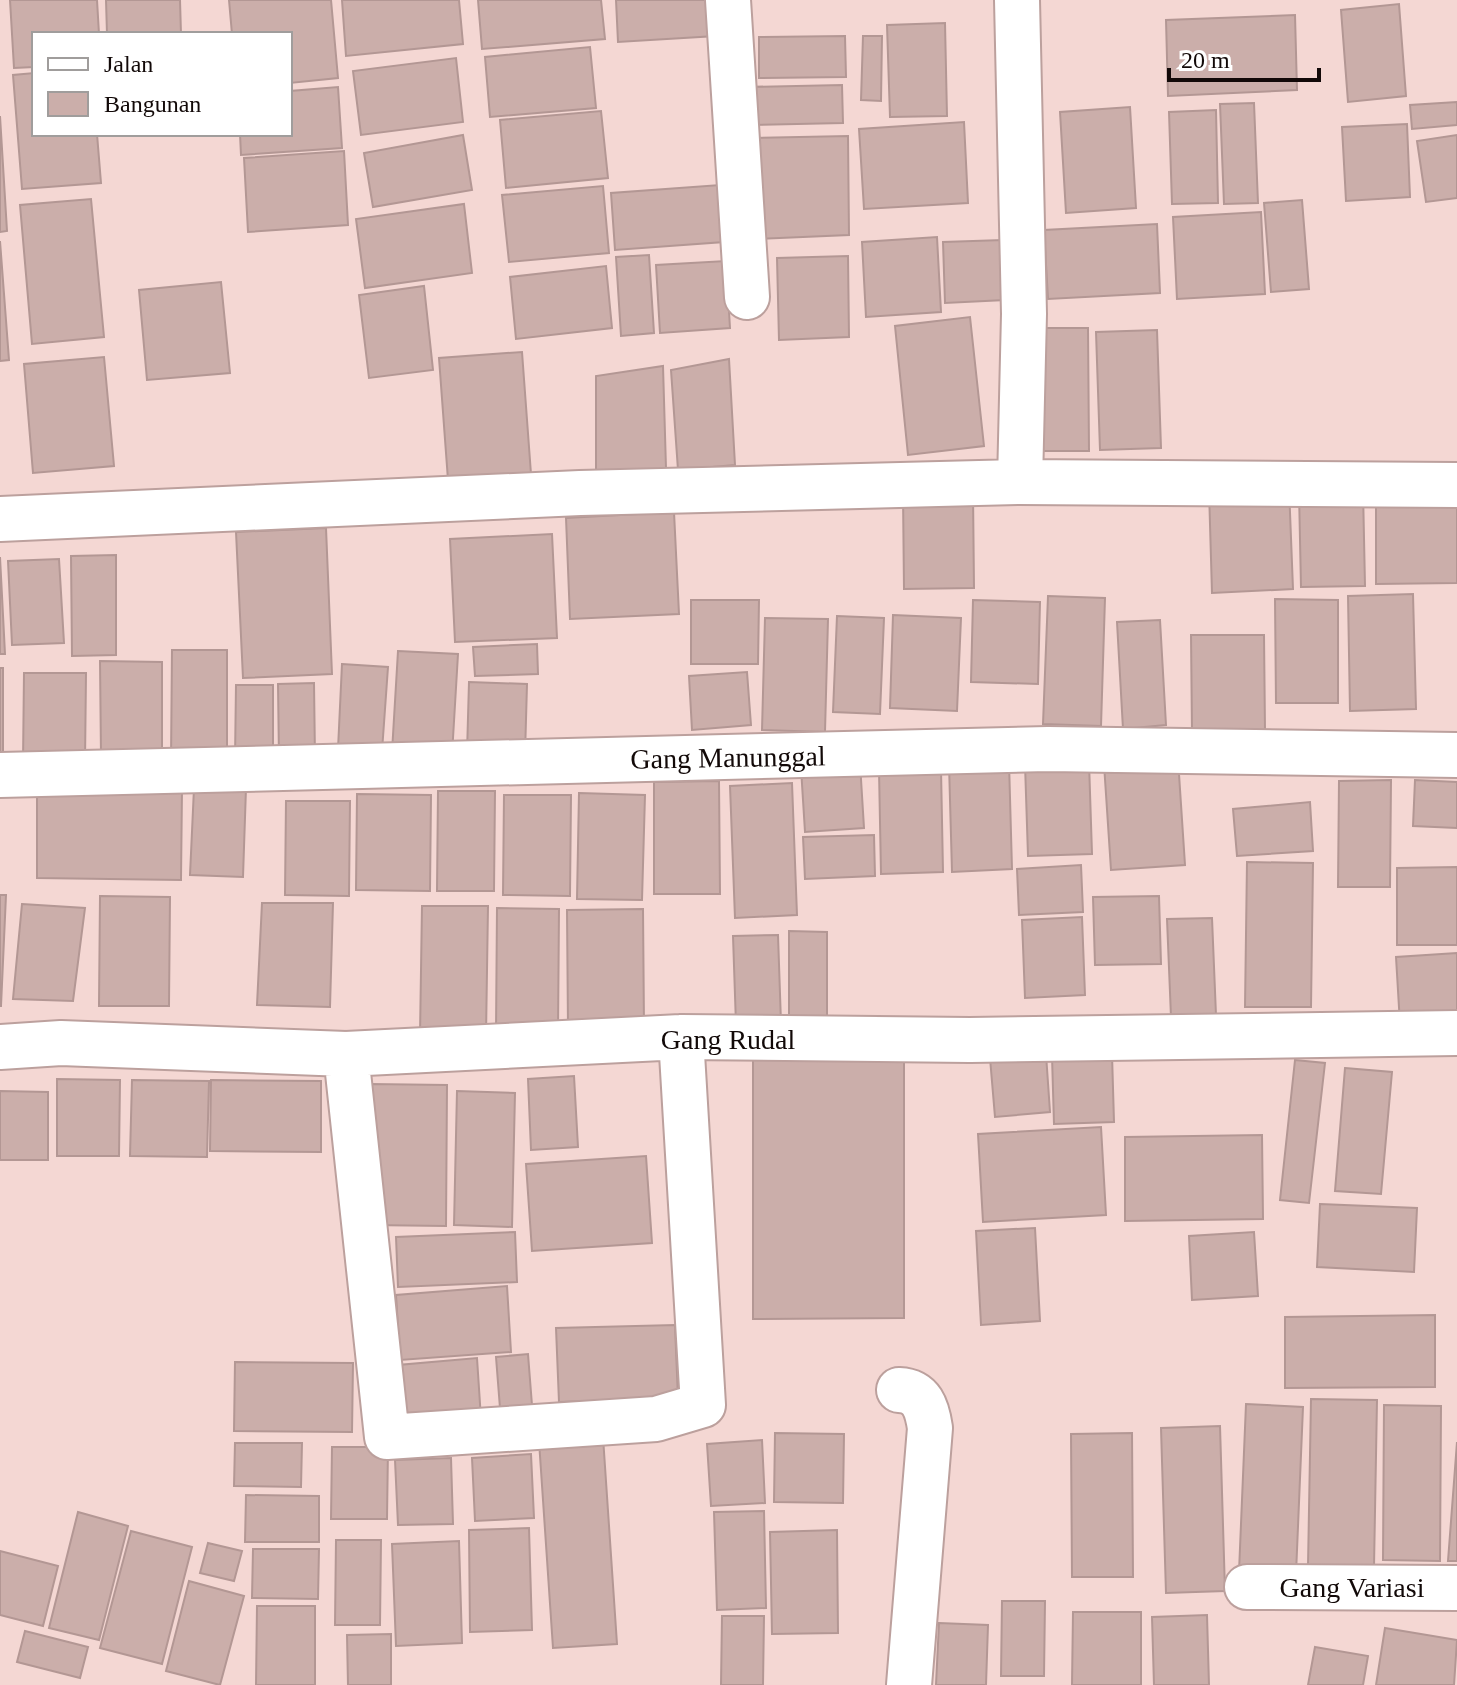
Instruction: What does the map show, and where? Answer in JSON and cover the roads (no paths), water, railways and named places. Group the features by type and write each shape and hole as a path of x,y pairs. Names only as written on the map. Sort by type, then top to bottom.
{"street":[{"path":"728,0 747,297"},
{"path":"1017,0 1024,314 1020,482"},
{"path":"0,519 580,493 1020,482 1457,485"},
{"name":"Gang Manunggal","path":"0,775 1048,749 1457,755"},
{"name":"Gang Rudal","path":"0,1047 61,1043 346,1054 681,1037 970,1040 1457,1033"},
{"path":"346,1054 387,1437 656,1419 703,1405 681,1037"},
{"path":"899,1390 918,1396 927,1408 930,1428 909,1685"},
{"name":"Gang Variasi","path":"1247,1587 1457,1588"}]}
